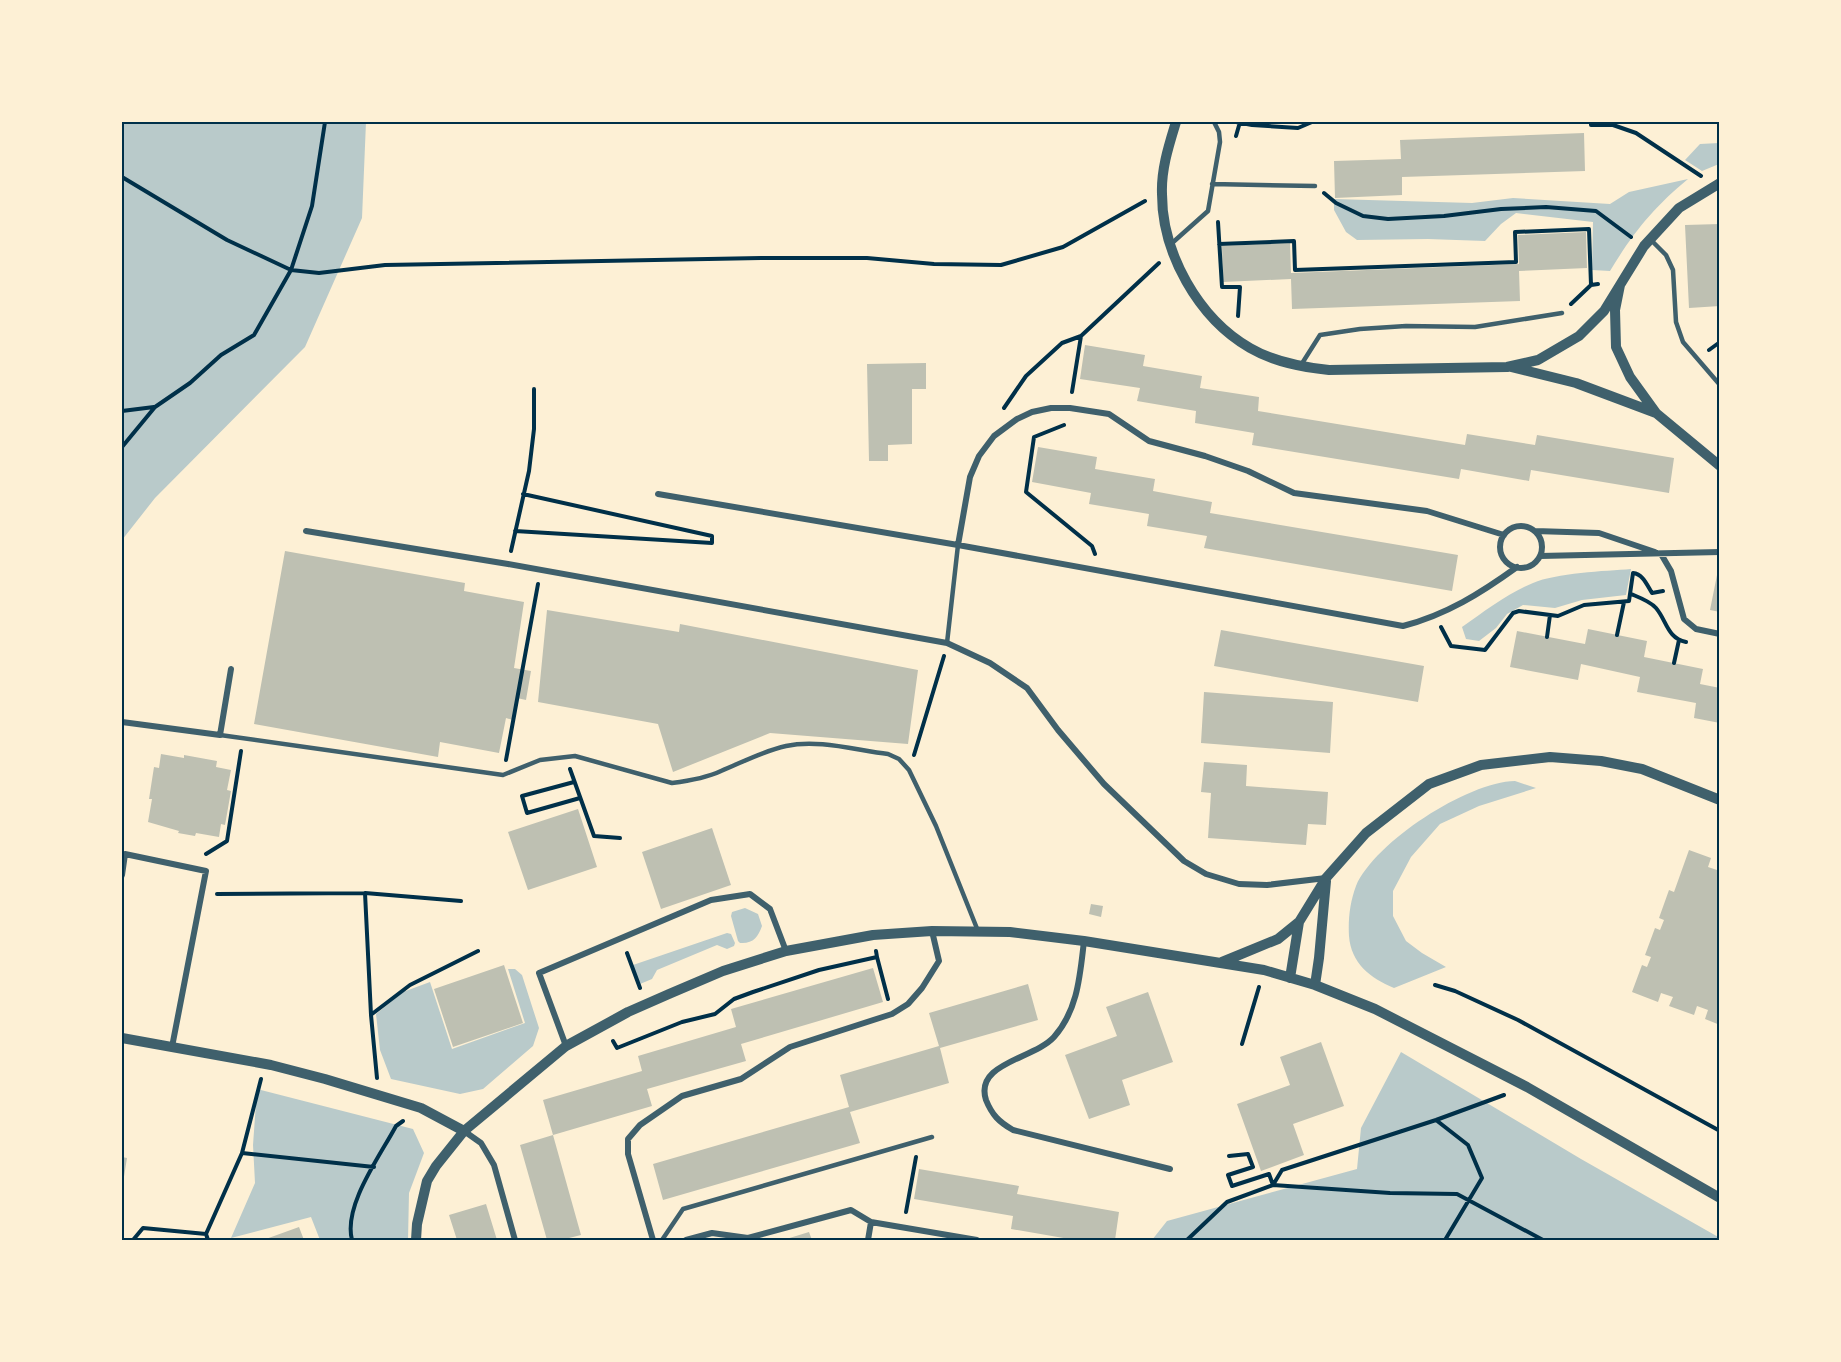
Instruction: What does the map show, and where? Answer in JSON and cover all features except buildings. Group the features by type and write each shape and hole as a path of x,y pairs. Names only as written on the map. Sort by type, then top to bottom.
{"street":[{"path":"1176,122 1167,151 1162,193 1165,225 1170,244 1191,290 1216,322 1250,348 1300,367 1329,370 1507,367 1538,360 1580,336 1604,311 1647,243 1679,208 1715,186"},
{"path":"1620,285 1615,310 1616,348 1630,377 1656,413 1719,466"},
{"path":"1507,367 1576,383 1656,413"},
{"path":"958,545 970,477 979,456 994,436 1017,419 1032,412 1051,408 1109,414 1149,441 1205,456 1248,471 1294,493 1427,511 1504,535"},
{"path":"658,494 958,545 1403,626 1428,620 1483,591 1517,567 1530,566 1540,556 1542,543 1535,531"},
{"path":"1517,567 1505,561 1502,554 1501,541 1509,530 1522,526 1535,531 1599,533 1661,554 1671,571 1684,620 1696,630 1719,634"},
{"path":"306,531 947,643 990,663 1026,688 1104,784 1184,861 1206,874 1239,884 1268,885 1326,878"},
{"path":"1540,556 1719,552"},
{"path":"122,722 220,735 231,669"},
{"path":"1218,963 1278,939 1299,922 1326,878 1366,833 1429,784 1481,765 1550,757 1602,761 1642,769 1719,800"},
{"path":"122,875 125,854 206,871 172,1047"},
{"path":"1315,985 1326,878"},
{"path":"566,1046 539,973 711,900 750,894 770,909 786,951"},
{"path":"1290,978 1299,922"},
{"path":"653,1240 628,1154 628,1139 640,1125 682,1096 741,1079 790,1047 892,1014 908,1004 939,960 932,931"},
{"path":"416,1240 417,1224 427,1181 436,1166 464,1131 566,1046 645,1004 723,971 786,951 873,935 932,931 1010,932 1084,941 1264,970 1315,985 1375,1009 1527,1087 1719,1197"},
{"path":"1084,941 1076,1000 1054,1037 1039,1049 992,1071 984,1083 990,1109 998,1121 1013,1130 1170,1169"},
{"path":"122,1038 271,1065 389,1097 420,1108 464,1131 481,1143 494,1165 515,1240"},
{"path":"686,1240 712,1233 748,1238 851,1210 871,1222 977,1240"},
{"path":"870,1240 871,1222"}],"lane":[{"path":"1170,244 1208,211 1220,142 1219,132 1214,122"},
{"path":"1212,184 1315,186"},
{"path":"1647,243 1666,255 1673,270 1676,322 1683,342 1719,385"},
{"path":"1300,367 1320,335 1360,329 1406,326 1475,327 1562,313"},
{"path":"947,643 958,545"},
{"path":"220,735 503,775 540,760 575,756 672,783 719,772 758,754 787,746 811,744 888,754 899,759 909,770 936,826 978,931"},
{"path":"662,1240 682,1209 932,1137"}],"path":[{"path":"122,447 155,407 190,383 221,355 255,335 291,270 312,206 325,122"},
{"path":"1238,130 1238,122 1298,128 1312,122"},
{"path":"1591,122 1591,125 1613,126 1636,133 1715,186"},
{"path":"122,177 227,240 291,270 319,273 385,265 760,258 867,258 934,264 1001,265 1063,247 1162,193"},
{"path":"1315,186 1336,203 1363,216 1388,219 1546,207 1596,212 1647,243"},
{"path":"1218,220 1222,287 1240,287 1237,338"},
{"path":"1219,244 1294,241 1295,270 1516,262 1515,232 1588,229 1590,285"},
{"path":"994,436 998,416 1026,376 1062,343 1081,336 1160,263"},
{"path":"1081,336 1074,409 1077,419 1034,437 1026,492 1092,546 1102,571"},
{"path":"523,494 712,536 712,543 515,531 523,494 529,471 534,429 534,389"},
{"path":"122,411 155,407"},
{"path":"503,775 540,571"},
{"path":"1443,634 1451,646 1485,650 1513,613 1519,611 1558,616 1584,605 1629,601 1633,573 1638,574 1645,581 1652,593"},
{"path":"1617,635 1624,602"},
{"path":"1547,637 1550,615"},
{"path":"1674,663 1679,640"},
{"path":"909,770 947,643"},
{"path":"226,841 243,739"},
{"path":"580,798 527,813 522,796 574,782 580,798 594,836 620,838"},
{"path":"202,894 365,893 462,901"},
{"path":"365,893 371,1015 377,1078 393,1085 389,1097"},
{"path":"873,935 892,1014"},
{"path":"621,938 645,1004"},
{"path":"371,1015 410,985 478,951"},
{"path":"602,1026 618,1048 682,1022 715,1014 734,999 753,992 819,970 877,957"},
{"path":"1242,1044 1264,970"},
{"path":"1435,985 1455,991 1518,1020 1719,1131"},
{"path":"1273,1185 1282,1170 1436,1120 1527,1087"},
{"path":"208,1240 206,1234 242,1153 257,1100"},
{"path":"1436,1120 1468,1145 1482,1178 1445,1240"},
{"path":"352,1240 350,1223 355,1202 396,1126"},
{"path":"904,1228 919,1141"},
{"path":"242,1153 374,1167"},
{"path":"1229,1156 1248,1154 1253,1167 1228,1175 1232,1186 1269,1174 1273,1185"},
{"path":"1186,1240 1227,1203 1273,1185 1390,1193 1457,1194 1543,1240"},
{"path":"133,1240 143,1228 206,1234"}],"shaded area":[{"path":"122,122 366,122 362,218 305,347 155,498 122,540"},
{"path":"1719,143 1719,164 1702,171 1685,160 1700,144"},
{"path":"1688,179 1644,222 1610,271 1592,270 1593,222 1516,213 1501,224 1485,241 1357,240 1346,232 1334,210 1334,199 1472,203 1513,198 1610,204 1629,192"},
{"path":"1631,569 1626,595 1582,600 1555,608 1523,605 1507,614 1496,628 1479,641 1466,639 1462,627 1506,597 1533,583 1567,575"},
{"path":"1515,781 1536,788 1479,806 1440,824 1411,857 1393,891 1393,916 1406,941 1446,967 1394,988 1370,974 1358,962 1349,936 1350,911 1354,892 1366,869 1382,851 1425,817 1473,792 1495,784"},
{"path":"745,908 758,914 762,926 754,939 740,943 731,916 732,912"},
{"path":"727,933 731,934 734,946 727,949 717,945 657,970 652,979 640,984 633,965"},
{"path":"508,969 515,969 522,975 539,1028 533,1046 483,1089 460,1094 391,1079 380,1050 376,1014 403,992 430,982 452,1049 525,1023"},
{"path":"1401,1052 1720,1238 1719,1240 1152,1240 1167,1221 1357,1169 1361,1128"},
{"path":"257,1089 413,1129 424,1153 409,1193 408,1240 320,1240 311,1217 231,1238 255,1183 253,1145"}]}
